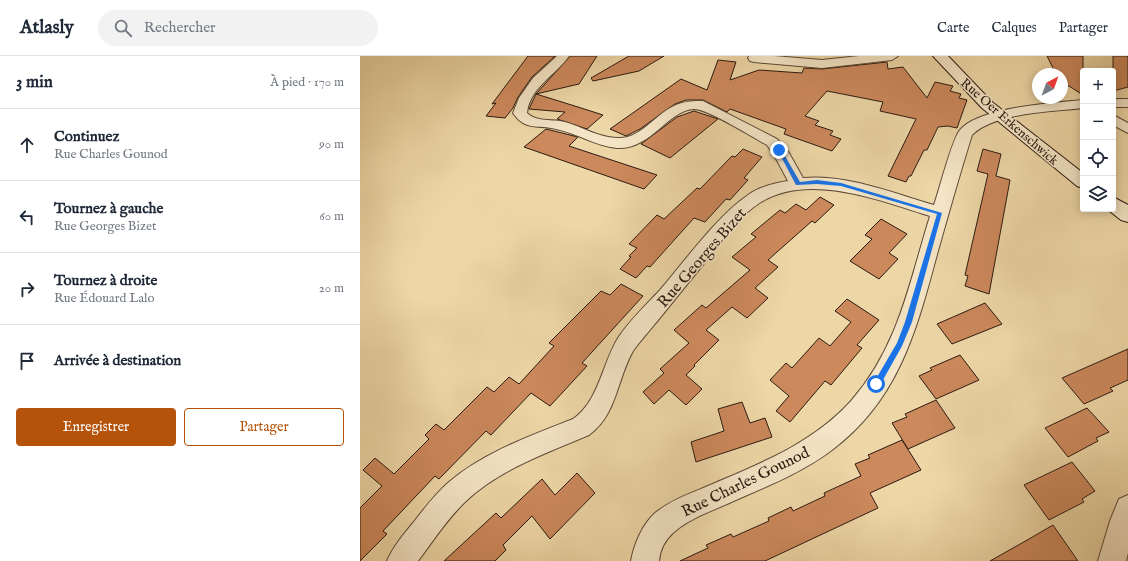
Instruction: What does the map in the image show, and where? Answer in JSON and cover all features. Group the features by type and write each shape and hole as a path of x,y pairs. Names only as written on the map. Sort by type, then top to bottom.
{"street":[{"path":"563,56 557,64 543,74 521,106 520,113 526,120 539,124 556,124 620,144 637,138 676,109 689,105 709,108 733,123 772,142 781,153 798,184"},
{"path":"754,58 818,64 859,58 892,56"},
{"name":"Rue Oer Erkenschwick","path":"940,56 976,94 1080,180"},
{"path":"1116,103 1128,103"},
{"path":"1001,116 1080,104"},
{"name":"Rue Charles Gounod","path":"647,551 658,529 675,516 787,464 809,451 825,440 861,404 890,364 900,344 966,130 982,121 1001,116"},
{"path":"1116,121 1128,129"},
{"name":"Rue Georges Bizet","path":"401,561 440,510 457,492 474,478 511,456 581,427 591,420 601,405 614,369 626,344 733,217 745,206 760,196 776,189 798,184 817,182 841,184 940,213"},
{"path":"1116,206 1128,215"},
{"path":"1112,561 1128,508"}],"building":[{"path":"528,56 555,56 532,77 505,118 486,116 496,103 492,104"},
{"path":"570,56 597,56 579,84 536,94"},
{"path":"629,56 664,56 639,71 593,81 591,78"},
{"path":"1047,56 1083,56 1083,68 1080,68 1080,93 1068,86 1068,68 1053,68"},
{"path":"1113,56 1128,56 1128,87 1116,90 1116,68 1113,68"},
{"path":"718,60 736,62 730,80 759,70 802,73 804,68 822,69 887,62 888,69 903,67 927,98 935,82 953,86 950,91 961,94 959,98 967,100 957,128 948,126 938,127 927,150 924,150 911,176 909,176 906,182 888,176 916,119 880,111 883,102 827,91 805,116 819,121 815,125 833,131 830,135 841,139 832,151 784,134 786,129 730,109 727,112 703,100 686,100 675,104 640,129 626,136 610,129 681,79 707,90"},
{"path":"536,94 603,115 587,129 557,119 565,112 529,109"},
{"path":"694,111 718,119 670,158 641,144 677,117"},
{"path":"546,129 578,137 569,146 657,175 644,189 524,147"},
{"path":"743,149 762,157 744,178 748,180 730,200 726,199 705,222 694,218 650,267 647,266 636,278 620,269 637,248 629,244 657,215 664,219 697,188 700,189 732,156 735,157"},
{"path":"983,149 1001,154 996,176 1010,180 989,294 965,286 968,276 965,275 988,174 977,171"},
{"path":"820,197 834,205 815,223 812,221 768,260 778,267 755,288 768,298 747,318 732,307 706,330 719,340 686,375 702,389 686,405 669,390 654,404 643,392 664,373 660,369 689,343 674,330 702,305 706,308 750,270 732,257 756,237 751,234 780,210 785,213 796,204 806,210"},
{"path":"881,219 907,234 889,253 898,259 879,279 850,261 872,239 865,235"},
{"path":"621,284 643,296 582,363 587,366 550,406 531,393 491,435 486,431 439,479 435,476 383,531 387,534 360,561 360,508 382,486 363,470 375,458 394,474 429,439 425,435 436,424 444,430 487,387 494,392 509,377 519,384 554,346 549,343 601,291 610,295"},
{"path":"847,299 879,320 857,345 862,348 831,385 825,381 790,422 776,411 789,396 770,380 786,363 792,368 819,338 830,346 851,322 835,311"},
{"path":"985,303 1002,324 952,344 937,324"},
{"path":"1128,349 1128,380 1110,388 1113,391 1084,404 1062,378"},
{"path":"960,355 979,380 936,399 919,376 932,370 930,368"},
{"path":"936,400 955,428 908,449 892,423 907,417 905,414"},
{"path":"742,402 750,423 765,418 772,437 696,462 691,442 724,431 718,409"},
{"path":"1087,408 1109,432 1096,438 1098,441 1068,457 1045,428"},
{"path":"902,440 921,470 870,493 878,508 765,561 680,561 708,548 706,545 731,534 733,537 769,521 768,518 791,507 793,511 825,496 824,493 861,476 855,464 870,458 868,455"},
{"path":"1072,462 1095,491 1082,499 1084,502 1049,520 1024,485"},
{"path":"577,473 595,493 550,539 532,516 503,545 506,550 495,561 444,561 496,513 501,518 542,479 555,495"},
{"path":"1053,525 1078,561 990,561 1029,539"}],"route":[{"path":"779,150 798,184 817,182 841,184 940,213 908,322 900,344 890,364 876,384"}]}
